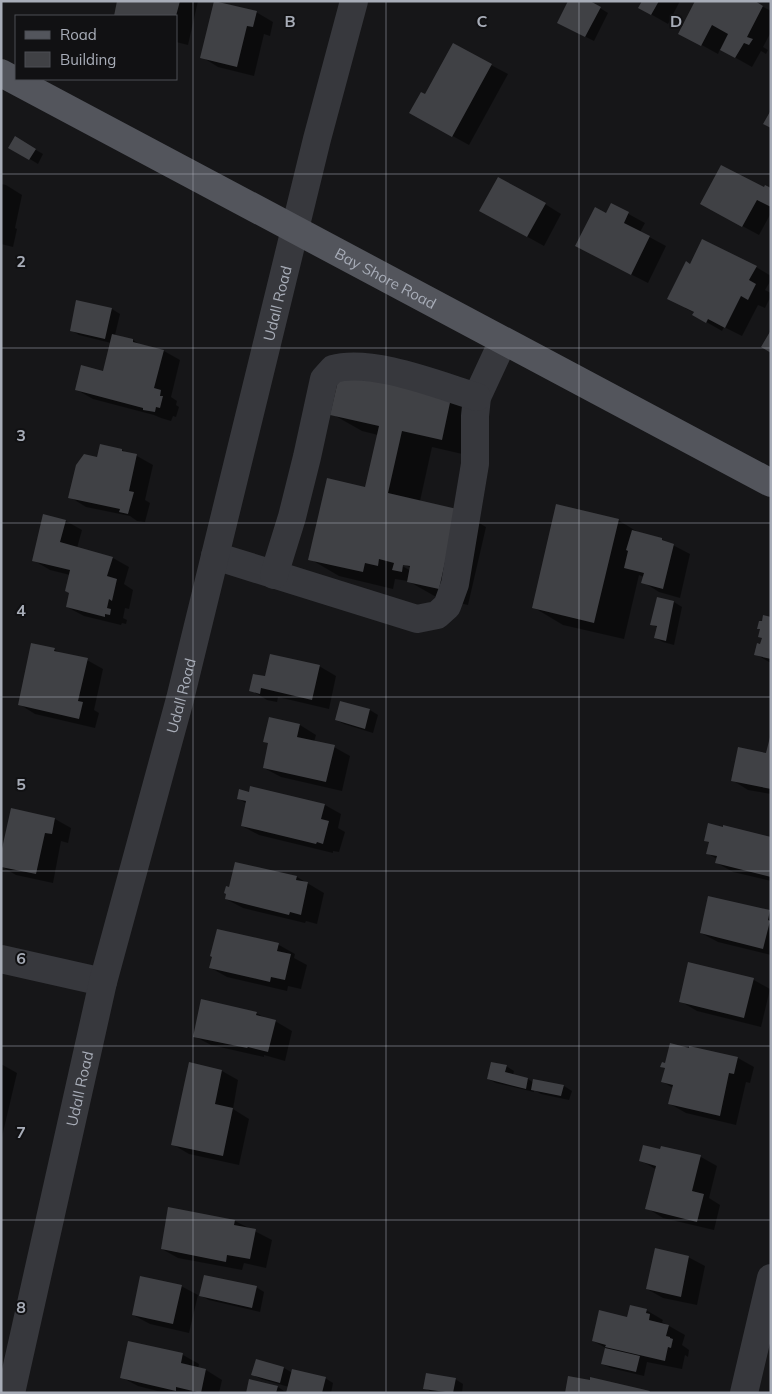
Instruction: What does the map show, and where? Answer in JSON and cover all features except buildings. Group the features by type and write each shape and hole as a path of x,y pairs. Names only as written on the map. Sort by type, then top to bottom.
{"main road":[{"name":"Bay Shore Road","path":"1,74 771,483"}],"street":[{"name":"Udall Road","path":"11,1393 103,982 178,709 294,230 354,1"},
{"path":"215,556 417,619 437,615 447,606 455,584 475,464 477,397 503,341"},
{"path":"274,575 292,517 324,379 333,369 348,366 374,367 477,397"},
{"path":"1,959 103,982"},
{"path":"744,1393 771,1278"}]}
